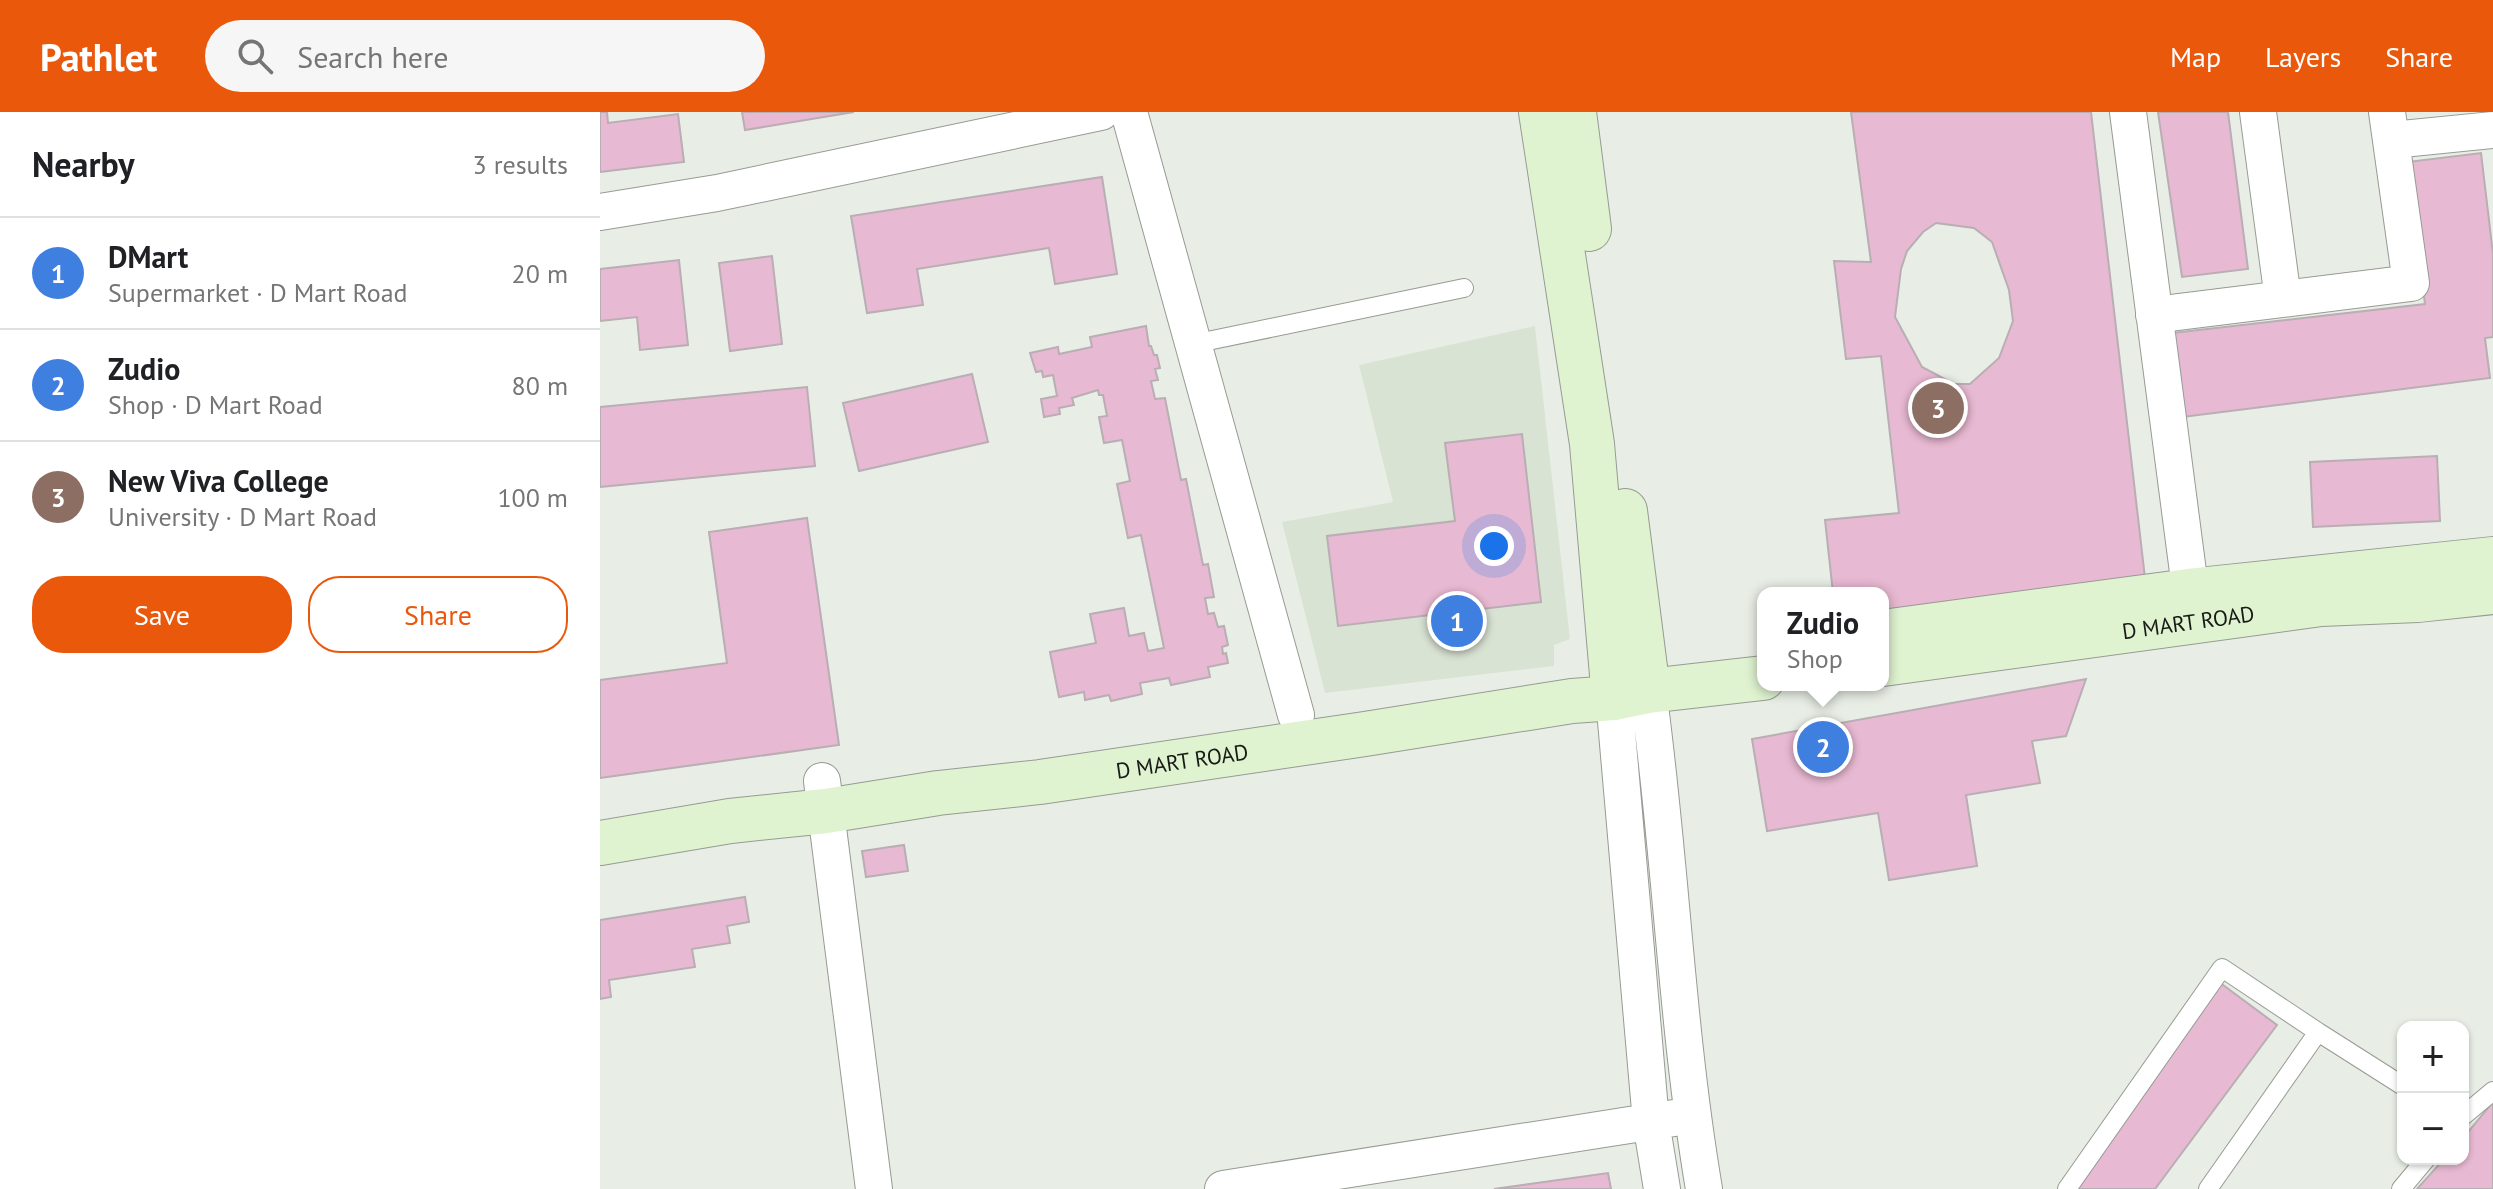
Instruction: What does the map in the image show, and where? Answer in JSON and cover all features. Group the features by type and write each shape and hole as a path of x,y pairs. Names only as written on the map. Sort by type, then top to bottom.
{"street":[{"path":"600,212 717,193 952,127 1101,112"},
{"path":"1129,112 1296,715"},
{"path":"1541,112 1601,421"},
{"path":"1574,112 1601,421 1629,681 1651,1122 1662,1189"},
{"path":"2128,112 2192,606"},
{"path":"2258,112 2283,299"},
{"path":"2154,315 2411,283 2390,126 2493,130"},
{"name":"D MART ROAD","path":"1889,663 2192,606 2493,559"},
{"name":"D MART ROAD","path":"1889,631 2192,606 2418,600 2493,592"},
{"name":"D MART ROAD","path":"600,814 824,796 1365,734 1548,704 1757,650"},
{"name":"D MART ROAD","path":"600,843 730,821 824,796 1296,715 1629,681 1757,678"},
{"path":"1629,681 1660,775 1692,1115 1704,1189"},
{"path":"824,796 874,1189"},
{"path":"1223,1189 1692,1115"}],"lane":[{"path":"1193,344 1464,288"},
{"path":"2067,1189 2222,968 2397,1082"},
{"path":"2208,1189 2318,1032"},
{"path":"2469,1111 2493,1091"},
{"path":"2401,1189 2421,1165"}],"shaded area":[{"path":"1535,326 1570,639 1554,645 1554,666 1325,693 1282,522 1393,502 1359,365"}],"building":[{"path":"600,112 607,112 608,123 678,114 684,162 600,172"},
{"path":"742,112 854,112 745,130"},
{"path":"1851,112 2091,112 2145,578 1889,613 1889,587 1832,587 1825,520 1899,513 1881,356 1846,359 1834,261 1871,262","holes":["1936,223 1974,228 1992,242 2009,290 2013,321 1999,358 1970,384 1954,384 1922,367 1895,317 1901,269 1907,251 1923,232"]},
{"path":"2158,112 2228,112 2248,269 2182,277"},
{"path":"2481,153 2493,254 2493,337 2485,338 2490,378 2183,417 2173,333 2425,304 2407,162"},
{"path":"1102,177 1117,274 1055,284 1049,248 917,269 923,305 867,313 851,216"},
{"path":"772,256 782,344 730,351 719,263"},
{"path":"679,260 688,345 640,350 637,317 600,321 600,269"},
{"path":"1146,326 1149,346 1157,355 1160,368 1155,369 1158,380 1151,381 1155,399 1165,398 1181,480 1186,479 1203,565 1208,564 1214,597 1205,598 1208,614 1214,613 1218,627 1224,626 1228,645 1222,647 1228,663 1208,667 1210,677 1171,685 1169,678 1140,683 1142,694 1111,701 1109,695 1085,700 1084,692 1059,697 1050,652 1096,643 1090,614 1124,608 1129,636 1144,633 1148,651 1164,648 1141,535 1128,538 1117,484 1130,481 1122,440 1104,443 1099,417 1107,416 1103,395 1099,395 1098,390 1072,398 1074,405 1059,408 1060,414 1044,417 1041,399 1057,396 1053,375 1043,377 1042,371 1036,372 1030,353 1058,347 1059,354 1092,347 1090,337"},
{"path":"972,374 988,442 859,471 843,403"},
{"path":"807,387 815,466 600,487 600,407"},
{"path":"1522,434 1541,602 1338,626 1327,536 1455,521 1445,443"},
{"path":"2437,456 2440,521 2313,527 2310,462"},
{"path":"807,518 839,745 600,778 600,680 727,663 709,532"},
{"path":"2086,679 2066,736 2032,741 2040,783 1966,795 1977,866 1889,880 1878,813 1767,831 1752,739"},
{"path":"904,845 908,871 866,877 862,851"},
{"path":"745,897 749,922 727,926 730,943 692,949 695,967 609,980 611,997 600,999 600,920"},
{"path":"2219,982 2277,1025 2155,1189 2076,1189"},
{"path":"2493,1102 2493,1189 2417,1189 2439,1165 2469,1165 2469,1131"},
{"path":"1608,1173 1611,1189 1494,1189"}],"place":[{"name":"New Viva College","path":"1938,408"},
{"name":"DMart","path":"1457,621"},
{"name":"Zudio","path":"1823,747"}]}
